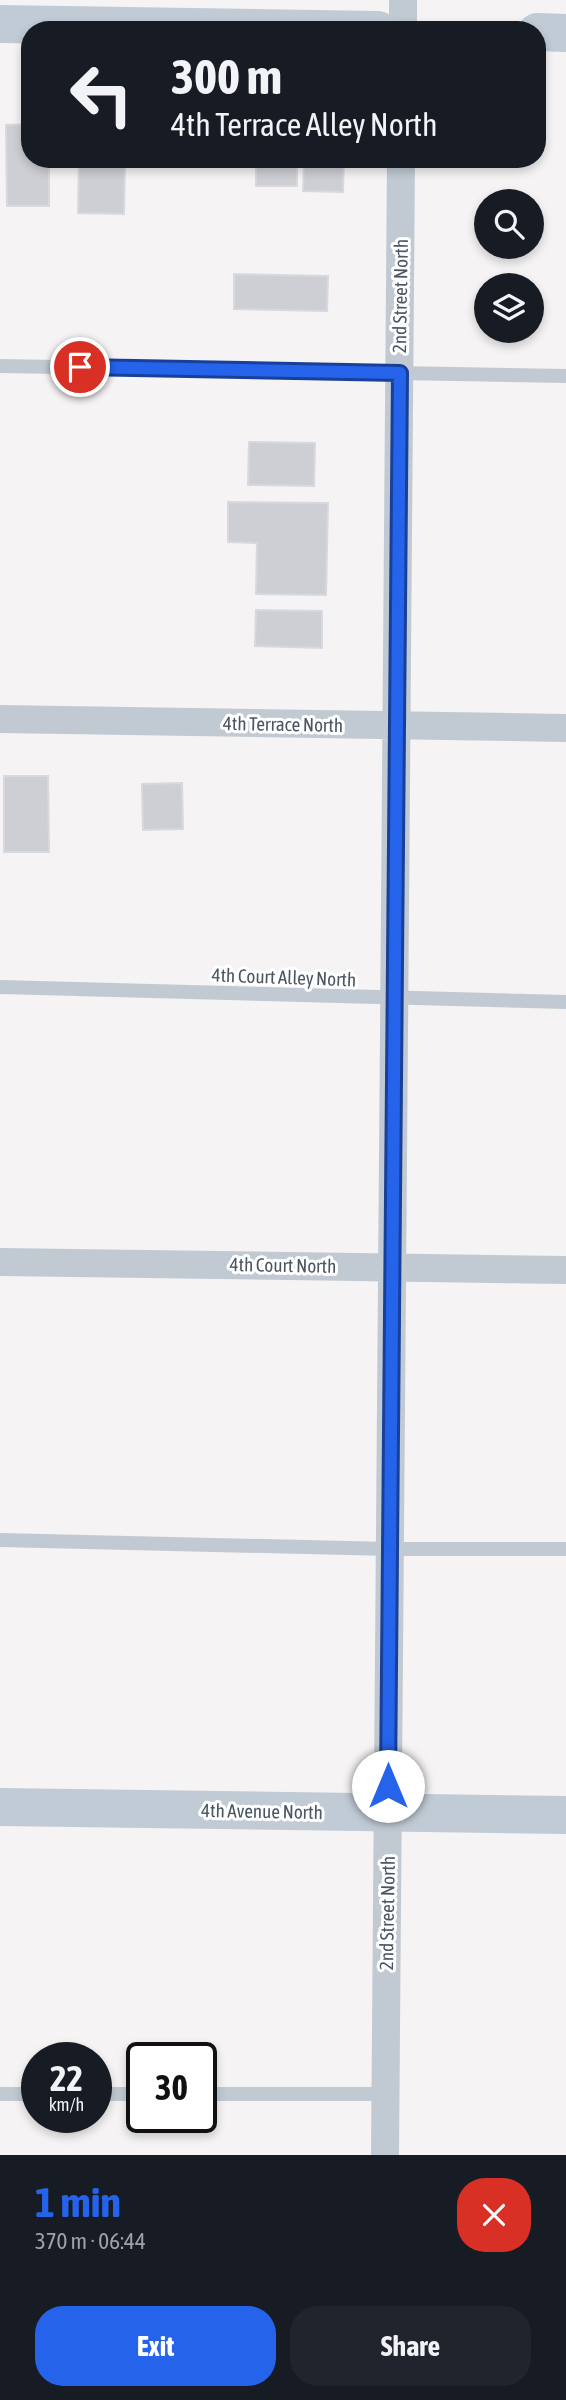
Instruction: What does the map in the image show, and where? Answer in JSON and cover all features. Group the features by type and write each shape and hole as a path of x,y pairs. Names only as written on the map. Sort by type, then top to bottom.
{"street":[{"path":"402,21 403,0"},
{"path":"0,24 21,24"},
{"path":"546,32 566,33"},
{"name":"2nd Street North","path":"384,2155 401,168"},
{"name":"4th Terrace North","path":"0,719 566,728"},
{"name":"4th Court North","path":"0,1262 566,1270"},
{"name":"4th Avenue North","path":"0,1807 566,1815"}],"lane":[{"path":"0,366 566,376"},
{"name":"4th Court Alley North","path":"0,987 566,1003"},
{"path":"0,1540 390,1549 566,1549"},
{"path":"0,2094 21,2094"},
{"path":"217,2094 385,2094"}],"building":[{"path":"21,124 21,168 49,168 49,206 7,206 6,125"},
{"path":"79,168 125,168 124,214 78,213"},
{"path":"256,168 297,168 297,186 256,186"},
{"path":"304,168 344,168 343,192 303,191"},
{"path":"234,274 328,276 327,311 234,309"},
{"path":"249,442 315,443 314,486 248,485"},
{"path":"228,502 328,503 326,595 256,594 257,543 228,542"},
{"path":"256,610 322,611 322,648 255,646"},
{"path":"4,776 48,776 49,852 4,852"},
{"path":"182,783 183,829 143,830 142,784"}],"route":[{"path":"80,367 400,373 388,1786"}]}
